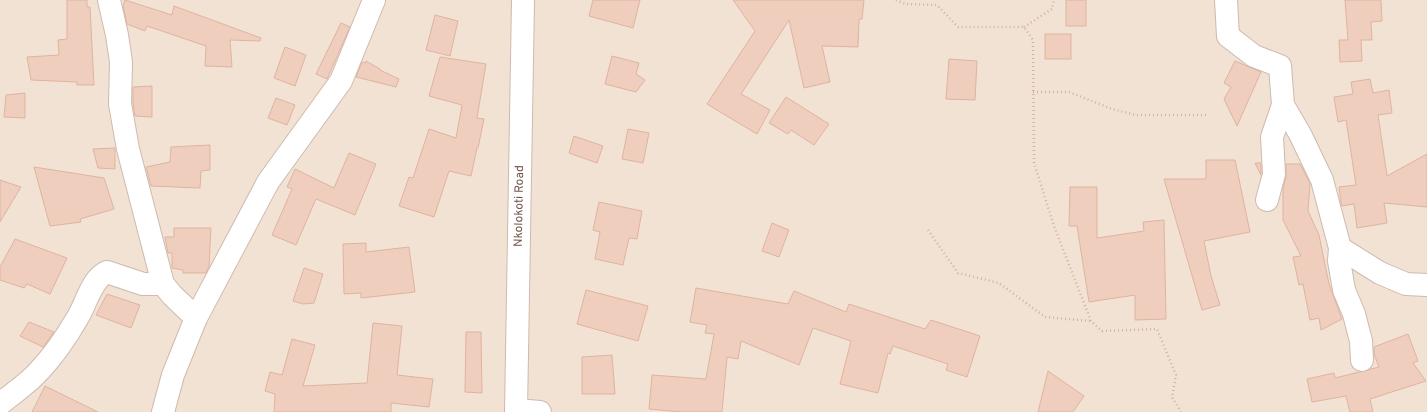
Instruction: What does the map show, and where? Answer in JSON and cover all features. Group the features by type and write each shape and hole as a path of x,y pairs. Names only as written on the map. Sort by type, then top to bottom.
{"street":[{"path":"109,0 117,35 120,62 120,104 128,149 163,284 172,295 196,318"},
{"path":"163,412 173,375 196,318 268,182 341,81 374,0"},
{"name":"Nkolokoti Road","path":"516,411 523,0"},
{"path":"1226,0 1228,36 1254,56 1280,66 1283,105 1272,137 1274,174 1267,200"},
{"path":"1283,105 1300,134 1322,180 1340,248 1339,260 1344,290 1354,314 1361,341 1362,360"},
{"path":"1340,248 1380,273 1406,284 1427,285"},
{"path":"0,404 44,365 66,337 86,304 96,280 102,274 107,272 143,284 163,284"},
{"path":"516,411 540,412"}],"path":[{"path":"896,0 906,4 936,5 958,27 1024,27 1052,9 1054,0"},
{"path":"1024,27 1033,40 1034,163 1054,226 1091,321 1102,331 1158,329 1176,375 1172,397 1181,412"},
{"path":"1033,92 1069,92 1112,109 1136,115 1206,115"},
{"path":"928,230 958,273 999,283 1045,317 1091,321"}],"shaded area":[{"path":"0,0 1427,0 1427,412 0,412"}],"building":[{"path":"67,0 87,0 87,7 90,7 94,85 77,85 77,82 31,80 27,57 59,55 58,40 67,39"},
{"path":"125,0 172,15 174,6 261,38 260,41 230,40 232,67 205,66 206,46 147,26 145,31 127,24 123,6"},
{"path":"593,0 640,0 633,28 589,16"},
{"path":"733,0 864,0 862,19 859,19 858,47 822,46 830,82 804,88 789,20 741,94 770,110 757,134 707,104 755,31"},
{"path":"1066,0 1086,0 1086,26 1066,26"},
{"path":"1345,0 1381,0 1382,21 1371,22 1372,40 1361,40 1362,61 1340,62 1339,40 1348,40"},
{"path":"435,15 458,21 450,56 426,50"},
{"path":"341,23 350,27 327,79 316,74"},
{"path":"1045,34 1071,34 1071,59 1045,59"},
{"path":"285,47 306,55 295,86 274,78"},
{"path":"612,56 639,63 636,74 645,80 636,92 605,84"},
{"path":"440,57 486,64 477,118 484,119 471,176 449,171 434,217 399,206 409,177 413,178 429,129 456,138 462,105 429,96"},
{"path":"949,59 977,61 975,100 946,99"},
{"path":"366,61 399,79 396,87 356,77 362,62 365,63"},
{"path":"1235,61 1261,72 1237,126 1224,99 1231,87 1224,83"},
{"path":"1370,79 1373,93 1389,90 1392,113 1378,115 1387,176 1427,154 1427,207 1384,203 1387,223 1357,228 1354,204 1342,206 1341,203 1339,187 1356,185 1346,120 1338,122 1334,97 1353,94 1351,82"},
{"path":"152,86 152,117 135,116 133,87"},
{"path":"25,93 25,118 4,117 6,95"},
{"path":"786,97 829,124 814,145 791,130 788,134 769,123"},
{"path":"276,98 295,105 287,125 268,118"},
{"path":"628,129 649,133 643,163 622,159"},
{"path":"574,136 603,146 597,163 569,153"},
{"path":"210,145 210,170 201,171 200,188 151,186 146,167 170,162 171,147"},
{"path":"115,148 115,169 98,168 93,149"},
{"path":"349,153 376,164 355,215 316,199 296,245 272,235 292,189 287,187 295,169 334,188"},
{"path":"1206,160 1235,160 1250,232 1204,241 1211,276 1220,305 1202,310 1164,179 1206,179"},
{"path":"1255,163 1261,163 1261,175"},
{"path":"1286,164 1300,164 1310,183 1308,211 1319,235 1329,284 1342,319 1321,330 1319,318 1310,320 1303,284 1299,285 1293,257 1301,256 1283,220 1283,188 1286,177"},
{"path":"34,167 104,178 114,209 80,219 81,222 50,226"},
{"path":"0,180 21,187 0,222"},
{"path":"1070,187 1097,187 1097,238 1144,231 1143,222 1164,220 1166,319 1135,320 1135,295 1089,302 1077,226 1069,226"},
{"path":"599,202 642,211 637,239 629,238 623,265 595,259 600,232 593,230"},
{"path":"772,223 789,230 779,257 762,251"},
{"path":"174,228 211,228 209,266 206,273 183,273 183,270 172,268 172,253 168,253 165,237 174,237"},
{"path":"15,239 67,258 50,294 27,284 24,288 0,280 0,267"},
{"path":"366,243 366,252 409,247 415,292 361,298 361,293 344,294 343,244"},
{"path":"304,268 323,274 314,303 303,304 293,301"},
{"path":"696,288 788,304 794,291 846,312 849,304 925,329 931,320 980,336 967,377 946,370 948,364 893,346 890,354 888,353 878,393 840,384 851,341 813,328 799,365 741,341 738,359 727,357 722,412 681,412 649,409 652,375 706,379 714,334 705,333 707,325 690,322"},
{"path":"586,290 648,306 638,341 577,324"},
{"path":"107,294 140,305 131,328 96,315"},
{"path":"29,322 54,332 43,347 20,336"},
{"path":"373,323 402,326 397,375 433,379 429,407 391,403 391,412 274,412 275,394 265,391 270,372 282,375 292,339 315,345 303,386 367,383"},
{"path":"466,332 481,332 482,393 465,392"},
{"path":"1408,334 1418,361 1413,363 1426,381 1370,399 1373,412 1350,412 1346,396 1312,402 1307,379 1334,373 1335,378 1379,367 1374,354 1374,347"},
{"path":"612,355 615,394 582,394 582,357"},
{"path":"1048,371 1084,396 1073,412 1038,412"},
{"path":"45,386 98,412 32,412"}]}
